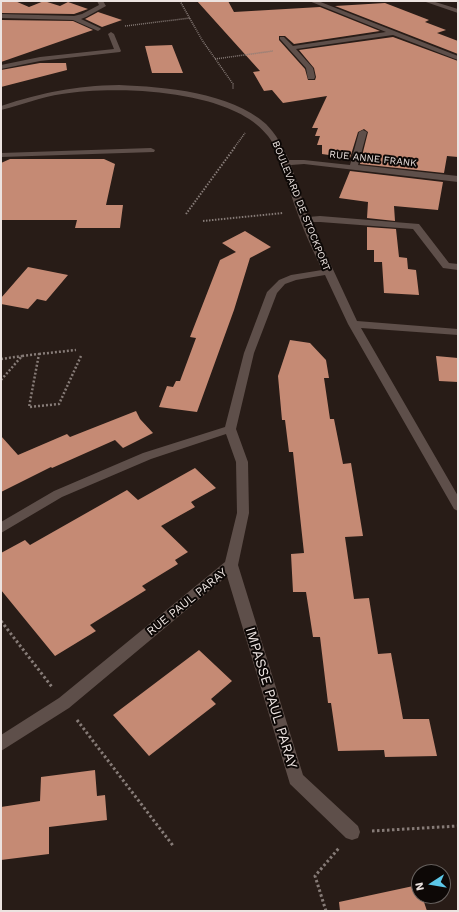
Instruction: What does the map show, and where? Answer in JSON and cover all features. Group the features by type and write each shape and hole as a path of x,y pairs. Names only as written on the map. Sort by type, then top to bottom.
{"street":[{"path":"1,16 74,18 84,16 103,6 100,1"},
{"path":"312,1 458,58"},
{"path":"426,1 458,10"},
{"path":"440,1 458,10"},
{"path":"74,18 98,29"},
{"path":"292,48 396,33"},
{"path":"1,67 40,58 118,51 112,34"},
{"path":"282,38 309,68 311,77"},
{"name":"BOULEVARD DE STOCKPORT","path":"1,108 34,98 72,90 111,87 149,89 190,95 232,108 254,120 271,134 277,142 302,211 328,272 353,324 458,506"},
{"path":"353,168 363,132"},
{"path":"1,155 151,150"},
{"name":"RUE ANNE FRANK","path":"285,164 304,162 458,179"},
{"path":"306,220 320,219 416,226 446,266 458,267"},
{"path":"1,528 58,494 147,456 230,429 248,353 272,292 282,282 294,277 328,272"},
{"path":"353,324 458,332"},
{"name":"RUE PAUL PARAY","path":"1,744 64,703 231,565 243,513 242,462 230,429"},
{"name":"IMPASSE PAUL PARAY","path":"231,565 296,779 352,832"}],"path":[{"path":"180,1 215,59 233,84 232,108"},
{"path":"98,29 190,18"},
{"path":"215,59 292,48"},
{"path":"186,214 254,120"},
{"path":"203,221 302,211"},
{"path":"1,359 76,350"},
{"path":"39,354 29,407 59,404 81,356"},
{"path":"1,380 22,356"},
{"path":"1,621 174,847"},
{"path":"326,911 315,876 352,832 458,826"}],"building":[{"path":"1,1 15,1 29,7 44,1 60,6 68,2 88,9 74,14 1,13"},
{"path":"197,1 228,1 234,12 320,7 380,31 294,44 285,36 279,36 279,40 305,69 308,80 315,80 316,77 314,68 299,50 393,37 458,61 458,157 447,156 444,173 360,164 368,132 364,129 358,132 350,158 322,154 322,145 317,145 320,136 315,136 318,128 312,128 327,96 283,103 272,90 264,91 253,72 260,71"},
{"path":"385,3 429,20 425,22 446,30 437,33 458,41 458,54 335,6"},
{"path":"98,12 122,20 102,27 85,19"},
{"path":"1,20 73,21 93,30 1,62"},
{"path":"172,45 183,73 152,73 145,46"},
{"path":"40,63 66,63 67,70 1,87 1,70"},
{"path":"10,159 104,159 115,164 106,205 123,205 120,228 75,228 77,220 1,220 1,163"},
{"path":"350,171 443,182 438,210 394,206 395,221 367,218 368,202 339,198"},
{"path":"367,227 396,229 399,257 407,258 408,269 416,270 419,295 384,293 382,262 374,262 374,250 367,250"},
{"path":"245,231 271,247 250,258 234,310 197,412 159,407 167,386 173,387 176,381 180,381 196,338 190,337 220,260 236,252 222,243"},
{"path":"28,267 68,275 46,301 37,299 28,309 1,304 1,298"},
{"path":"290,340 310,343 326,360 329,378 324,378 330,419 334,419 343,464 351,463 363,536 345,537 354,599 369,598 378,654 391,653 403,719 429,719 437,756 385,757 384,750 338,751 331,703 328,703 320,637 313,637 306,592 293,592 291,554 304,553 293,452 289,452 285,420 282,420 278,376"},
{"path":"436,356 458,358 458,382 439,381"},
{"path":"136,411 140,419 153,433 123,448 115,440 52,468 51,467 1,492 1,436 18,455 67,434 70,437"},
{"path":"195,468 216,488 191,502 195,507 161,526 188,552 175,560 178,564 142,586 146,590 90,625 96,631 55,656 1,590 1,553 25,540 30,545 127,490 138,500"},
{"path":"199,650 232,681 211,699 216,704 149,756 113,715"},
{"path":"95,770 97,796 105,795 107,820 49,827 49,854 1,860 1,807 40,801 41,777"},
{"path":"411,887 411,904 425,904 427,911 340,911 339,902"}]}
